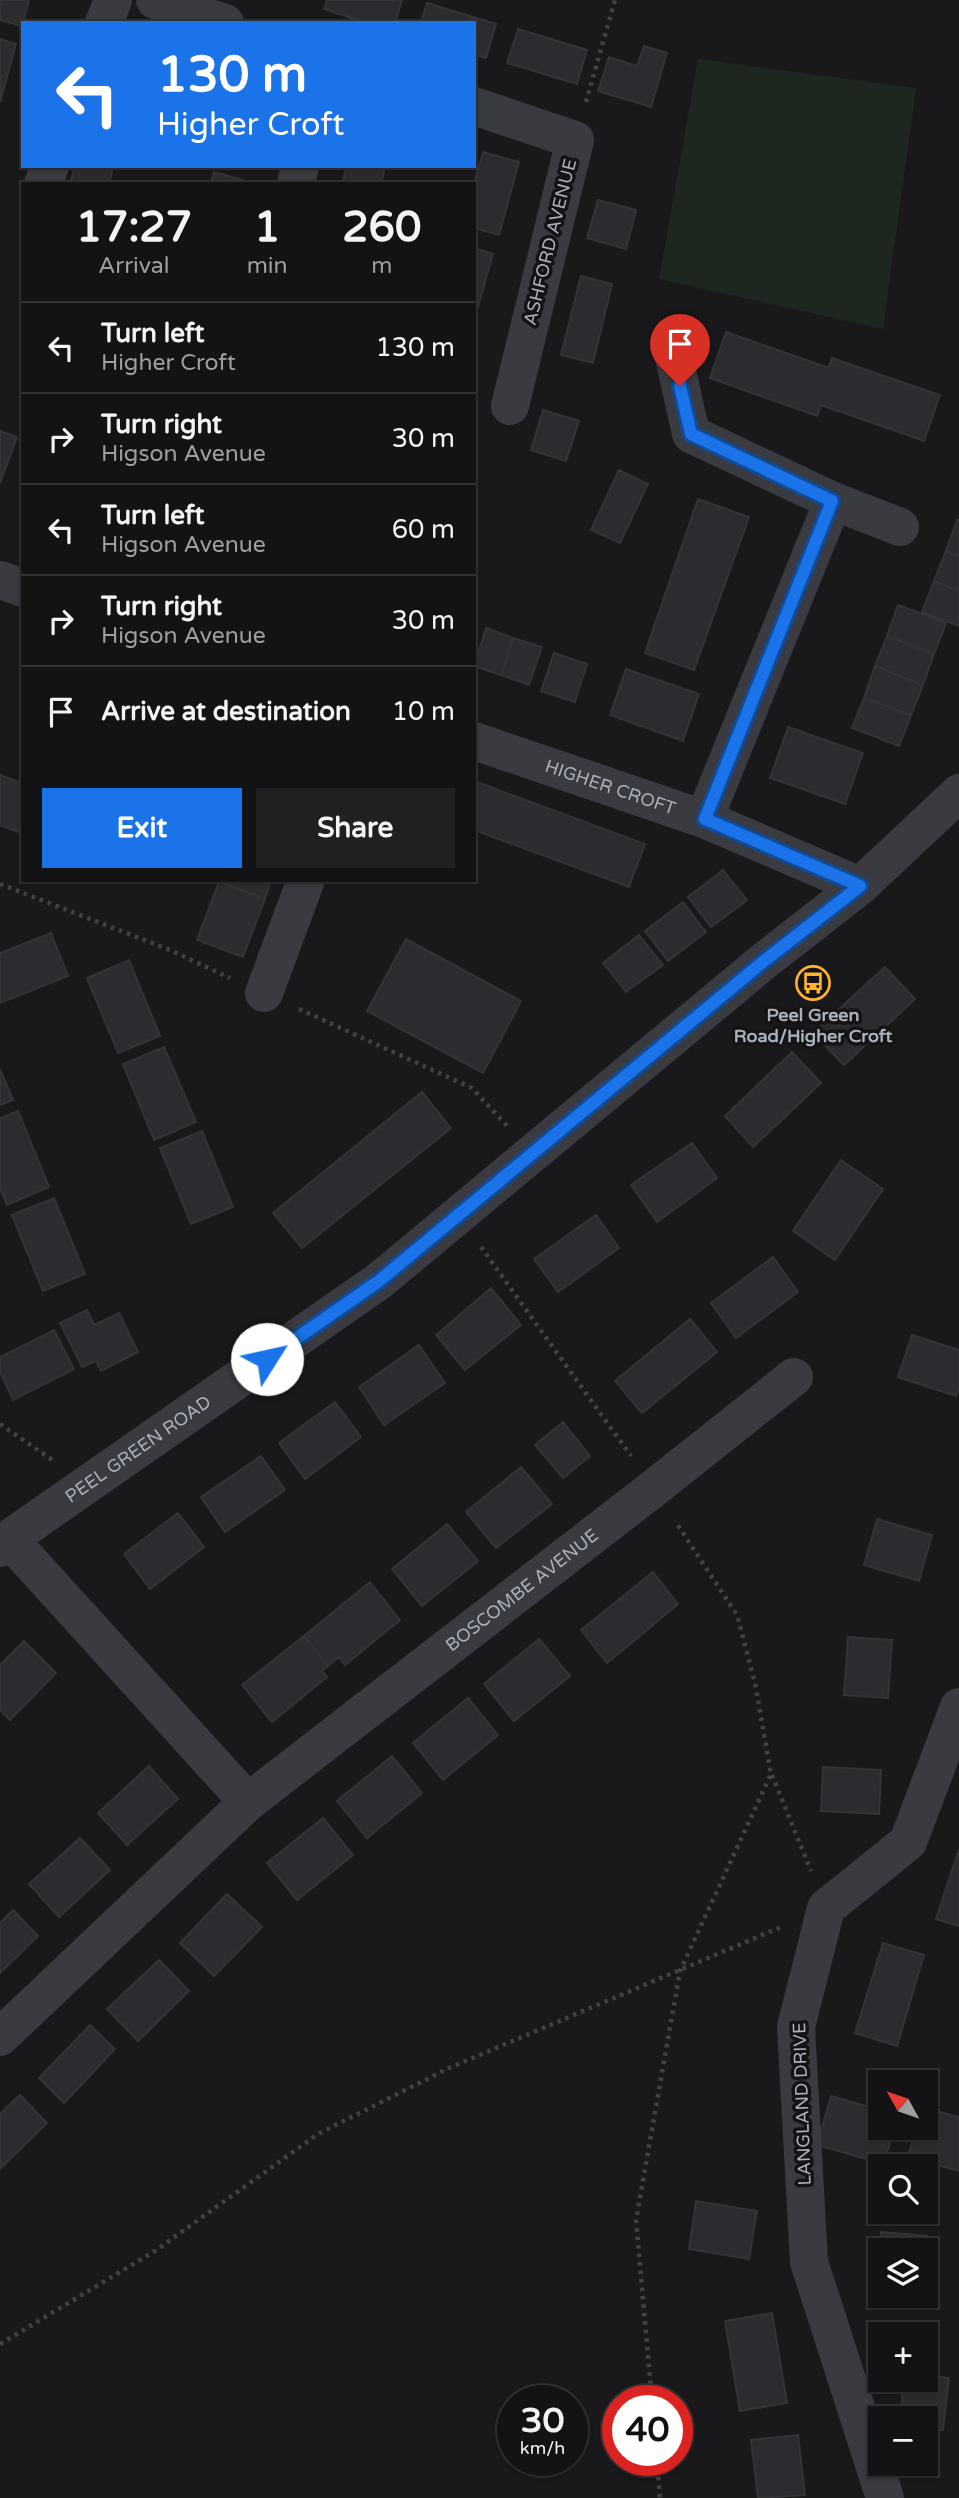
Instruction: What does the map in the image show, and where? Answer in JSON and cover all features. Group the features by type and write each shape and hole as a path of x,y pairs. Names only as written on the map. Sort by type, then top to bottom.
{"street":[{"path":"105,21 113,0"},
{"path":"155,0 219,21"},
{"name":"ASHFORD AVENUE","path":"476,107 575,140 510,406"},
{"path":"675,362 691,434 832,501 900,527"},
{"path":"705,819 832,501"},
{"path":"0,580 21,586"},
{"name":"HIGHER CROFT","path":"476,742 705,819 860,886"},
{"name":"PEEL GREEN ROAD","path":"4,1543 379,1281 764,961 860,886 959,793"},
{"path":"264,993 305,882"},
{"name":"BOSCOMBE AVENUE","path":"0,2037 248,1802 794,1377"},
{"path":"4,1543 248,1802"},
{"path":"826,1908 908,1842 959,1707"},
{"name":"LANGLAND DRIVE","path":"826,1908 796,2027 808,2262 885,2498"}],"path":[{"path":"575,140 615,0"},
{"path":"0,2344 155,2251 318,2134 449,2068 826,1908 771,1774 755,1683 737,1615 654,1488 458,1215"},
{"path":"0,1424 88,1483"},
{"path":"651,2385 636,2220 680,1971 771,1774"},
{"path":"658,2476 660,2498"}],"shaded area":[{"path":"698,59 916,88 883,329 659,279"}],"building":[{"path":"0,0 29,0 21,26 0,20"},
{"path":"327,0 402,0 396,21 361,21 324,9"},
{"path":"427,3 496,24 486,58 476,56 476,21 422,21"},
{"path":"518,29 587,50 577,84 507,63"},
{"path":"0,39 16,44 0,102"},
{"path":"644,46 667,53 651,107 598,91 609,57 637,66"},
{"path":"483,152 519,162 499,235 476,229 475,182"},
{"path":"74,168 113,168 109,182 71,182"},
{"path":"346,168 385,168 381,182 343,182"},
{"path":"214,172 250,182 212,182"},
{"path":"598,200 636,210 626,249 587,238"},
{"path":"476,249 493,254 476,314"},
{"path":"581,276 612,284 593,363 561,355"},
{"path":"726,332 829,368 832,358 940,395 924,441 821,405 817,416 710,378"},
{"path":"543,410 579,421 566,461 531,450"},
{"path":"0,431 17,437 0,483"},
{"path":"619,470 648,484 620,543 591,530"},
{"path":"698,499 749,517 694,670 645,653"},
{"path":"959,520 959,556 946,551"},
{"path":"946,551 959,556 959,591 934,581"},
{"path":"934,581 959,591 959,626 922,612"},
{"path":"898,605 946,623 934,654 887,636"},
{"path":"486,628 513,638 501,675 476,667"},
{"path":"887,636 934,654 923,685 875,666"},
{"path":"513,638 542,647 529,685 501,675"},
{"path":"554,653 587,664 575,702 541,691"},
{"path":"875,666 923,685 911,715 864,698"},
{"path":"626,669 699,694 683,741 610,715"},
{"path":"864,698 911,715 899,746 852,728"},
{"path":"788,727 863,753 845,804 770,778"},
{"path":"0,775 21,783 21,833 0,825"},
{"path":"476,782 645,844 629,887 476,831"},
{"path":"723,870 747,900 711,927 688,897"},
{"path":"219,882 270,882 265,899"},
{"path":"219,882 265,899 243,957 197,940"},
{"path":"683,902 706,932 668,961 645,931"},
{"path":"51,933 68,976 0,1003 0,953"},
{"path":"639,935 663,965 626,992 603,963"},
{"path":"406,939 521,1001 483,1073 367,1011"},
{"path":"129,960 160,1036 118,1053 87,978"},
{"path":"885,967 915,999 844,1065 813,1033"},
{"path":"164,1047 196,1122 154,1140 123,1064"},
{"path":"792,1052 821,1083 753,1147 725,1116"},
{"path":"0,1069 13,1100 0,1105"},
{"path":"422,1092 451,1128 302,1248 273,1213"},
{"path":"18,1111 49,1187 7,1205 0,1188 0,1118"},
{"path":"202,1131 233,1207 191,1224 160,1148"},
{"path":"692,1143 717,1178 657,1222 631,1185"},
{"path":"841,1160 883,1189 835,1260 793,1231"},
{"path":"54,1198 85,1274 43,1291 12,1215"},
{"path":"596,1215 619,1248 558,1292 534,1259"},
{"path":"773,1257 798,1292 736,1338 711,1303"},
{"path":"491,1288 521,1325 465,1370 436,1335"},
{"path":"87,1310 94,1325 119,1313 138,1352 101,1371 96,1361 82,1367 60,1323"},
{"path":"690,1319 717,1352 642,1413 615,1381"},
{"path":"54,1330 74,1369 13,1400 0,1372 0,1357"},
{"path":"912,1335 959,1350 959,1388 956,1396 898,1377"},
{"path":"419,1345 445,1383 384,1425 359,1387"},
{"path":"335,1402 361,1437 305,1479 279,1443"},
{"path":"563,1422 590,1456 563,1478 535,1445"},
{"path":"261,1456 285,1490 225,1532 201,1497"},
{"path":"521,1467 552,1504 496,1548 466,1512"},
{"path":"178,1513 204,1547 150,1589 124,1554"},
{"path":"877,1519 932,1535 919,1581 864,1565"},
{"path":"447,1524 478,1561 422,1606 392,1569"},
{"path":"653,1572 678,1604 607,1663 581,1630"},
{"path":"370,1582 400,1620 345,1665 339,1657 328,1666 304,1636"},
{"path":"304,1636 328,1666 322,1671 327,1677 272,1722 242,1685"},
{"path":"848,1637 892,1640 888,1698 844,1695"},
{"path":"539,1639 570,1676 514,1721 484,1684"},
{"path":"24,1641 56,1673 10,1720 0,1710 0,1665"},
{"path":"468,1698 498,1735 443,1780 413,1743"},
{"path":"392,1756 422,1793 367,1838 337,1801"},
{"path":"149,1766 178,1799 127,1845 98,1813"},
{"path":"823,1767 881,1770 879,1814 821,1811"},
{"path":"323,1818 353,1855 297,1900 267,1863"},
{"path":"80,1838 110,1870 59,1917 29,1884"},
{"path":"959,1849 959,1926 936,1919"},
{"path":"227,1894 262,1927 214,1976 180,1943"},
{"path":"13,1910 38,1936 0,1973 0,1923"},
{"path":"883,1943 924,1955 897,2046 855,2033"},
{"path":"159,1960 189,1991 138,2041 107,2009"},
{"path":"90,2025 115,2049 64,2103 39,2078"},
{"path":"20,2095 47,2123 0,2169 0,2114"},
{"path":"831,2096 868,2107 868,2140 891,2140 887,2154 868,2154 868,2159 817,2145"},
{"path":"938,2111 959,2117 959,2171 938,2165 938,2154 909,2154 913,2140 938,2140"},
{"path":"696,2201 757,2211 749,2259 689,2249"},
{"path":"881,2232 927,2236 927,2238 880,2238"},
{"path":"772,2313 787,2403 740,2411 725,2321"},
{"path":"938,2377 949,2378 943,2430 938,2430 938,2406 901,2406 903,2392 938,2392"},
{"path":"798,2435 805,2495 758,2498 751,2440"}],"place":[{"name":"Peel Green Road/Higher Croft","path":"813,983"}],"route":[{"path":"267,1359 379,1281 764,961 860,886 705,819 832,501 691,434 680,386"}]}
